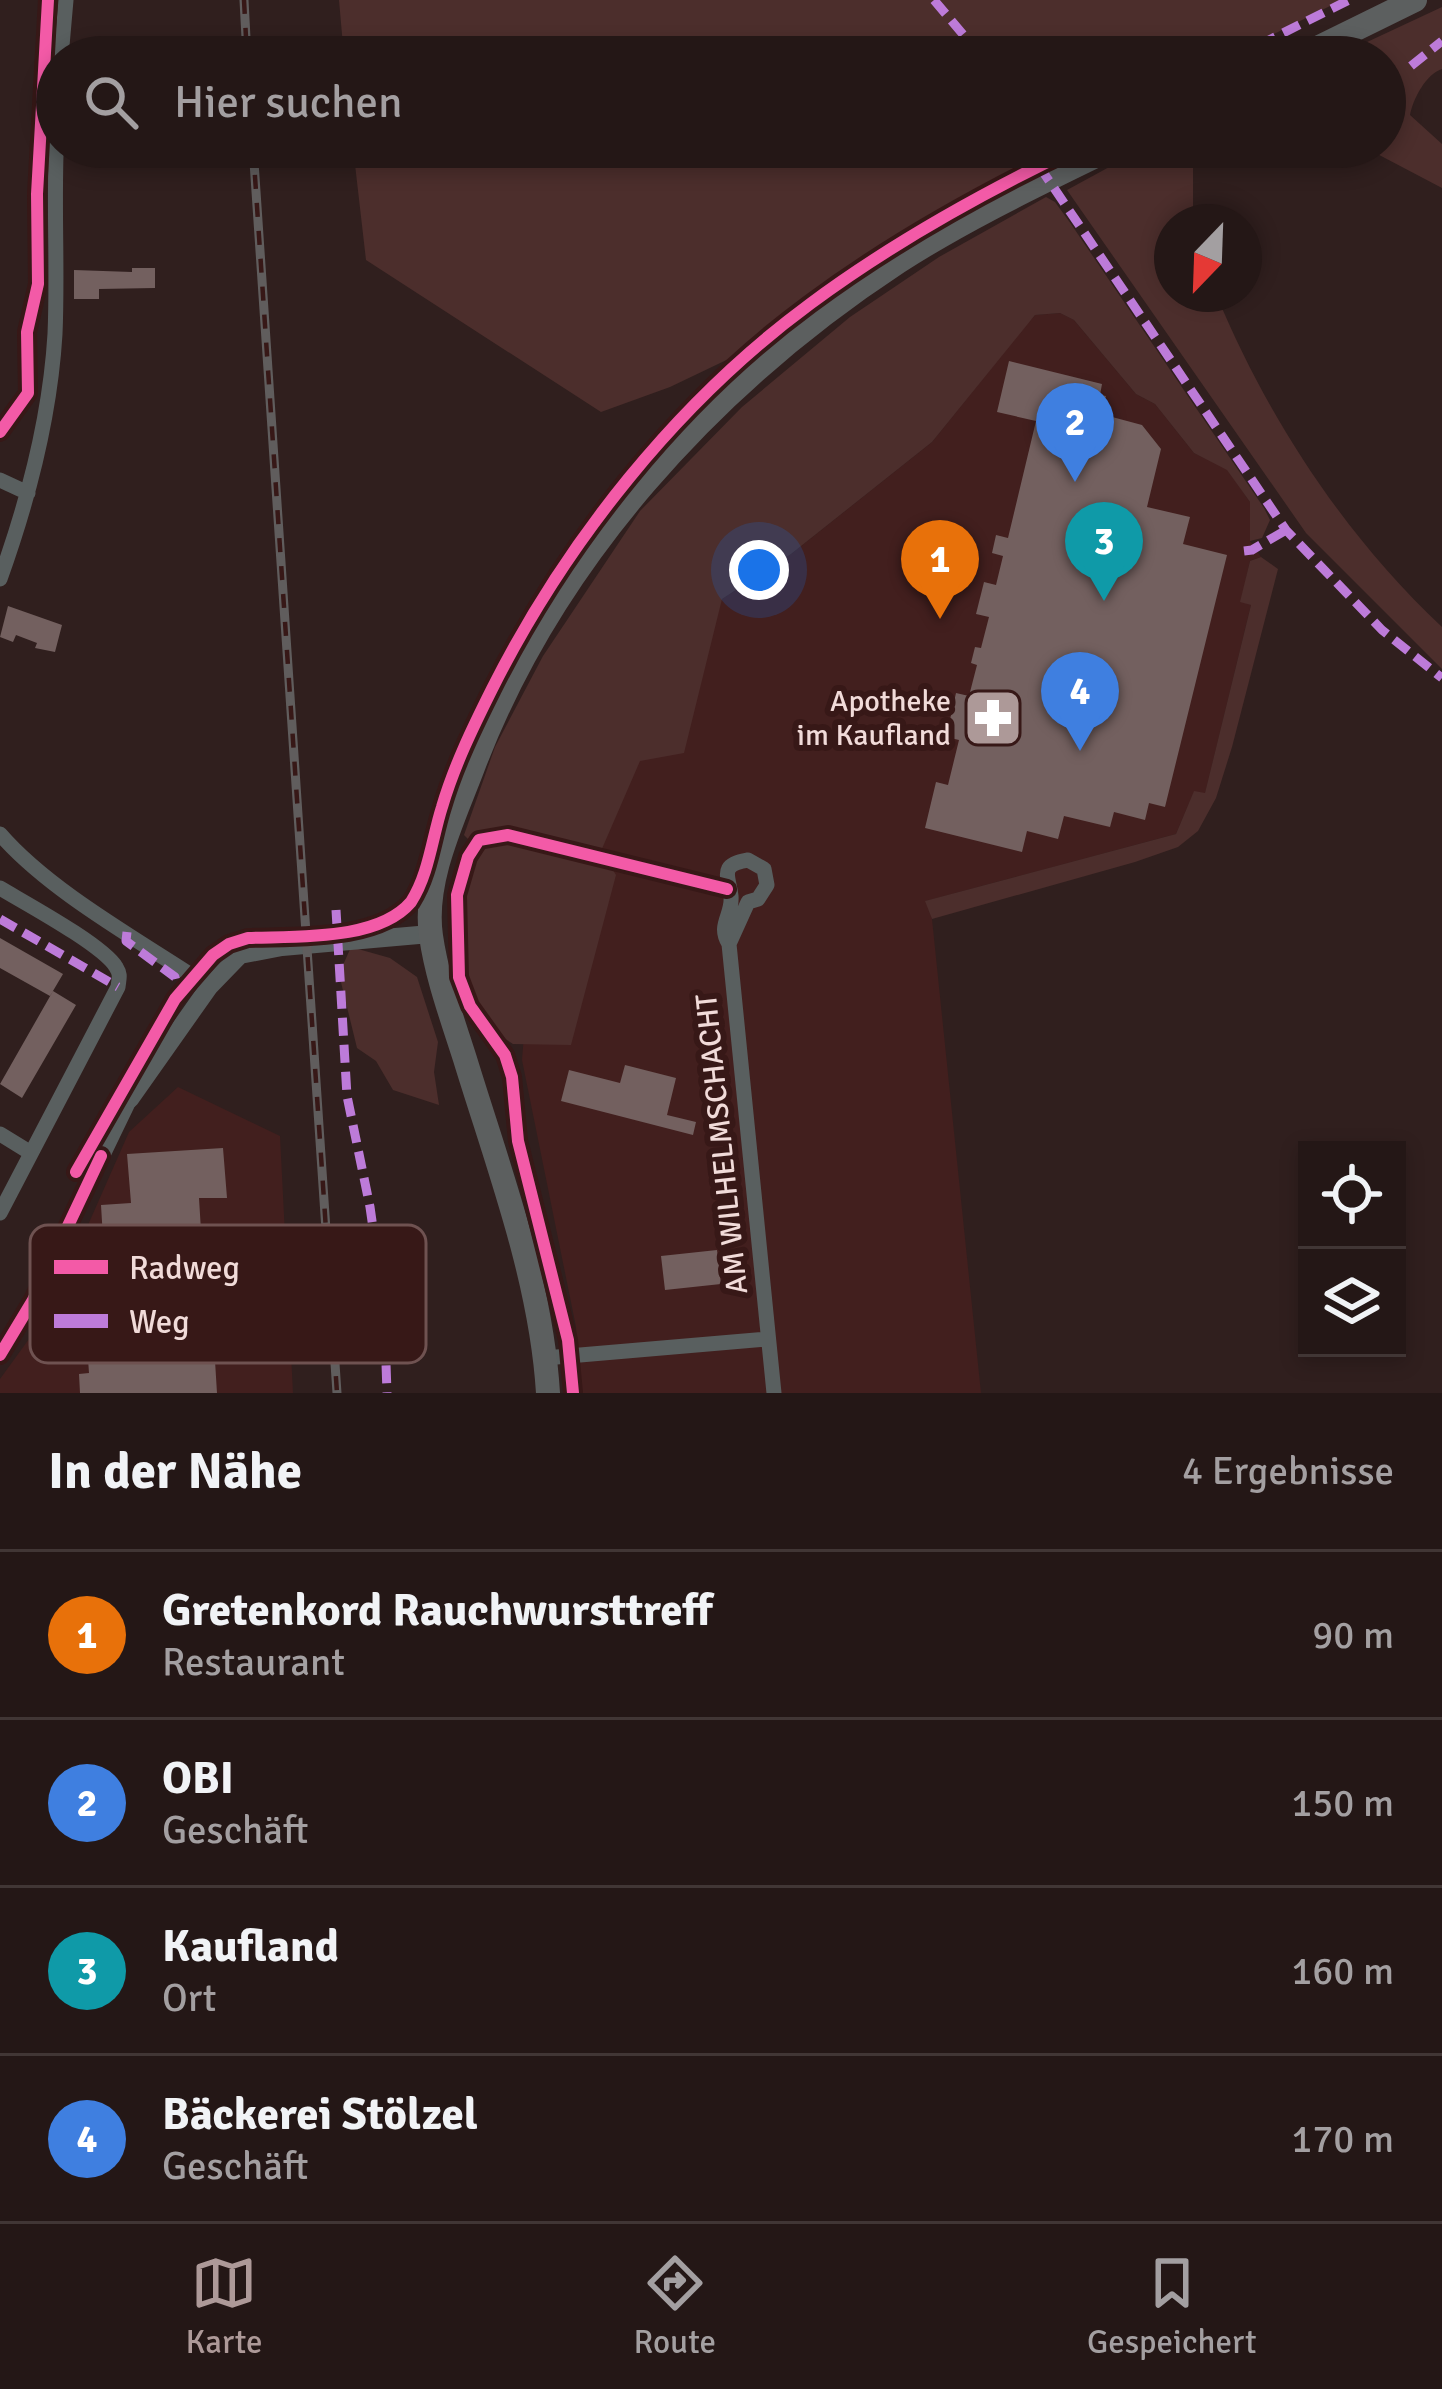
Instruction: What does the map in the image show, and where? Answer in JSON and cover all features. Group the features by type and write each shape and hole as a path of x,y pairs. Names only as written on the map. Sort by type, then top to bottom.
{"main road":[{"path":"1341,36 1415,0"},
{"path":"548,1393 520,1238 430,934 431,894 449,832 495,717 557,606 613,521 706,416 778,349 901,260 1073,168"}],"street":[{"path":"63,36 67,0"},
{"path":"0,579 28,493 53,355 56,168"},
{"path":"0,480 28,493"},
{"path":"0,834 17,854 57,884 209,986"},
{"path":"739,861 757,862 765,870 767,885 758,899 748,902 731,896 725,879 739,861"},
{"path":"0,1213 119,976 113,963 3,890"},
{"name":"AM WILHELMSCHACHT","path":"731,896 722,929 729,944 774,1393"},
{"path":"729,944 748,902"},
{"path":"69,1225 130,1100 209,986 240,955 282,946 430,934"},
{"path":"0,1134 31,1153"},
{"path":"0,1355 30,1305"},
{"path":"545,1358 769,1339"}],"shaded area":[{"path":"339,0 1342,0 1270,36 342,36"},
{"path":"1442,7 1442,69 1421,88 1410,115 1442,144 1442,188 1404,168 1406,36 1380,36"},
{"path":"355,168 1020,168 834,281 739,354 670,387 601,412 366,260"},
{"path":"1107,168 1193,168 1193,204 1154,204 1154,312 1224,312 1259,385 1311,472 1373,553 1442,627 1442,669 1306,533 1067,190"},
{"path":"1046,197 1071,224 1264,508 1270,520 1262,538 1250,541 1250,502 1227,470 1194,453 1155,404 1136,394 1074,320 1060,313 1035,315 932,442 791,554 722,599 684,753 640,761 601,851 616,875 571,1045 513,1044 484,1025 468,994 463,890 477,848 464,835 495,747 543,656 640,511 742,407 850,317 939,257"},
{"path":"1060,313 1074,320 1136,394 1155,404 1194,453 1227,469 1250,502 1250,541 1261,557 1250,561 1241,601 1251,605 1205,794 1194,792 1176,834 926,901 932,919 981,1393 579,1393 576,1327 522,1060 535,897 722,599 791,554 932,442 1035,315"},
{"path":"1261,557 1278,569 1232,747 1216,798 1198,831 1178,847 1135,862 932,919 925,901 1176,834 1194,791 1205,793 1251,605 1240,602 1250,561"},
{"path":"351,947 390,958 417,977 438,1042 434,1072 439,1105 393,1090 376,1061 357,1048 339,974"},
{"path":"178,1087 280,1136 285,1225 88,1225 129,1132"},
{"path":"29,1339 30,1363 291,1363 293,1393 0,1393 0,1379"}],"building":[{"path":"132,268 155,268 155,288 99,289 99,299 74,299 74,270 132,272"},
{"path":"1009,361 1102,384 1100,395 1106,396 1101,414 1142,425 1161,449 1147,507 1190,517 1183,544 1227,555 1165,807 1149,803 1145,820 1114,812 1110,827 1064,816 1058,839 1027,831 1022,852 925,828 936,782 948,785 959,740 946,737 956,693 969,696 977,665 971,663 975,647 981,648 989,617 976,614 984,582 996,585 1003,556 992,553 996,535 1008,538 1036,421 997,412"},
{"path":"8,606 62,625 55,652 35,648 37,643 16,635 13,642 0,637"},
{"path":"0,938 63,974 50,996 0,968"},
{"path":"53,991 76,1005 22,1098 0,1084"},
{"path":"625,1065 676,1078 667,1115 696,1122 693,1135 561,1101 569,1070 620,1083"},
{"path":"223,1148 227,1198 199,1198 201,1225 102,1225 101,1205 131,1203 127,1154"},
{"path":"717,1250 721,1284 665,1290 661,1256"},
{"path":"88,1363 215,1363 217,1393 80,1393 79,1374 89,1373"}],"railway":[{"path":"244,0 246,36"},
{"path":"254,168 326,1225"},
{"path":"335,1363 337,1393"}],"marked path":[{"path":"934,0 964,36"},
{"path":"1277,36 1349,0"},
{"path":"1411,66 1442,41"},
{"path":"1040,168 1286,530 1382,630 1442,678"},
{"path":"1244,551 1286,530"},
{"path":"336,910 347,1096 373,1225"},
{"path":"0,919 118,987"},
{"path":"127,932 126,941 175,977 179,994"},
{"path":"386,1363 387,1393"}],"cycle path":[{"path":"46,36 48,0"},
{"path":"0,432 28,393 27,332 38,284 38,168"},
{"path":"76,1172 175,999 213,955 248,938 358,930 397,915 411,902 458,762 521,634 590,528 670,430 761,343 810,304 907,239 1037,168"},
{"path":"573,1393 568,1340 518,1141 512,1077 505,1055 470,1006 459,977 457,895 468,857 479,840 508,835 727,889"},
{"path":"68,1225 101,1156"},
{"path":"0,1355 30,1305"}],"place":[{"name":"OBI","path":"1075,482"},
{"name":"Kaufland","path":"1104,601"},
{"name":"Gretenkord Rauchwursttreff","path":"940,619"},
{"name":"Apotheke im Kaufland","path":"993,718"},
{"name":"Bäckerei Stölzel","path":"1080,751"}]}
